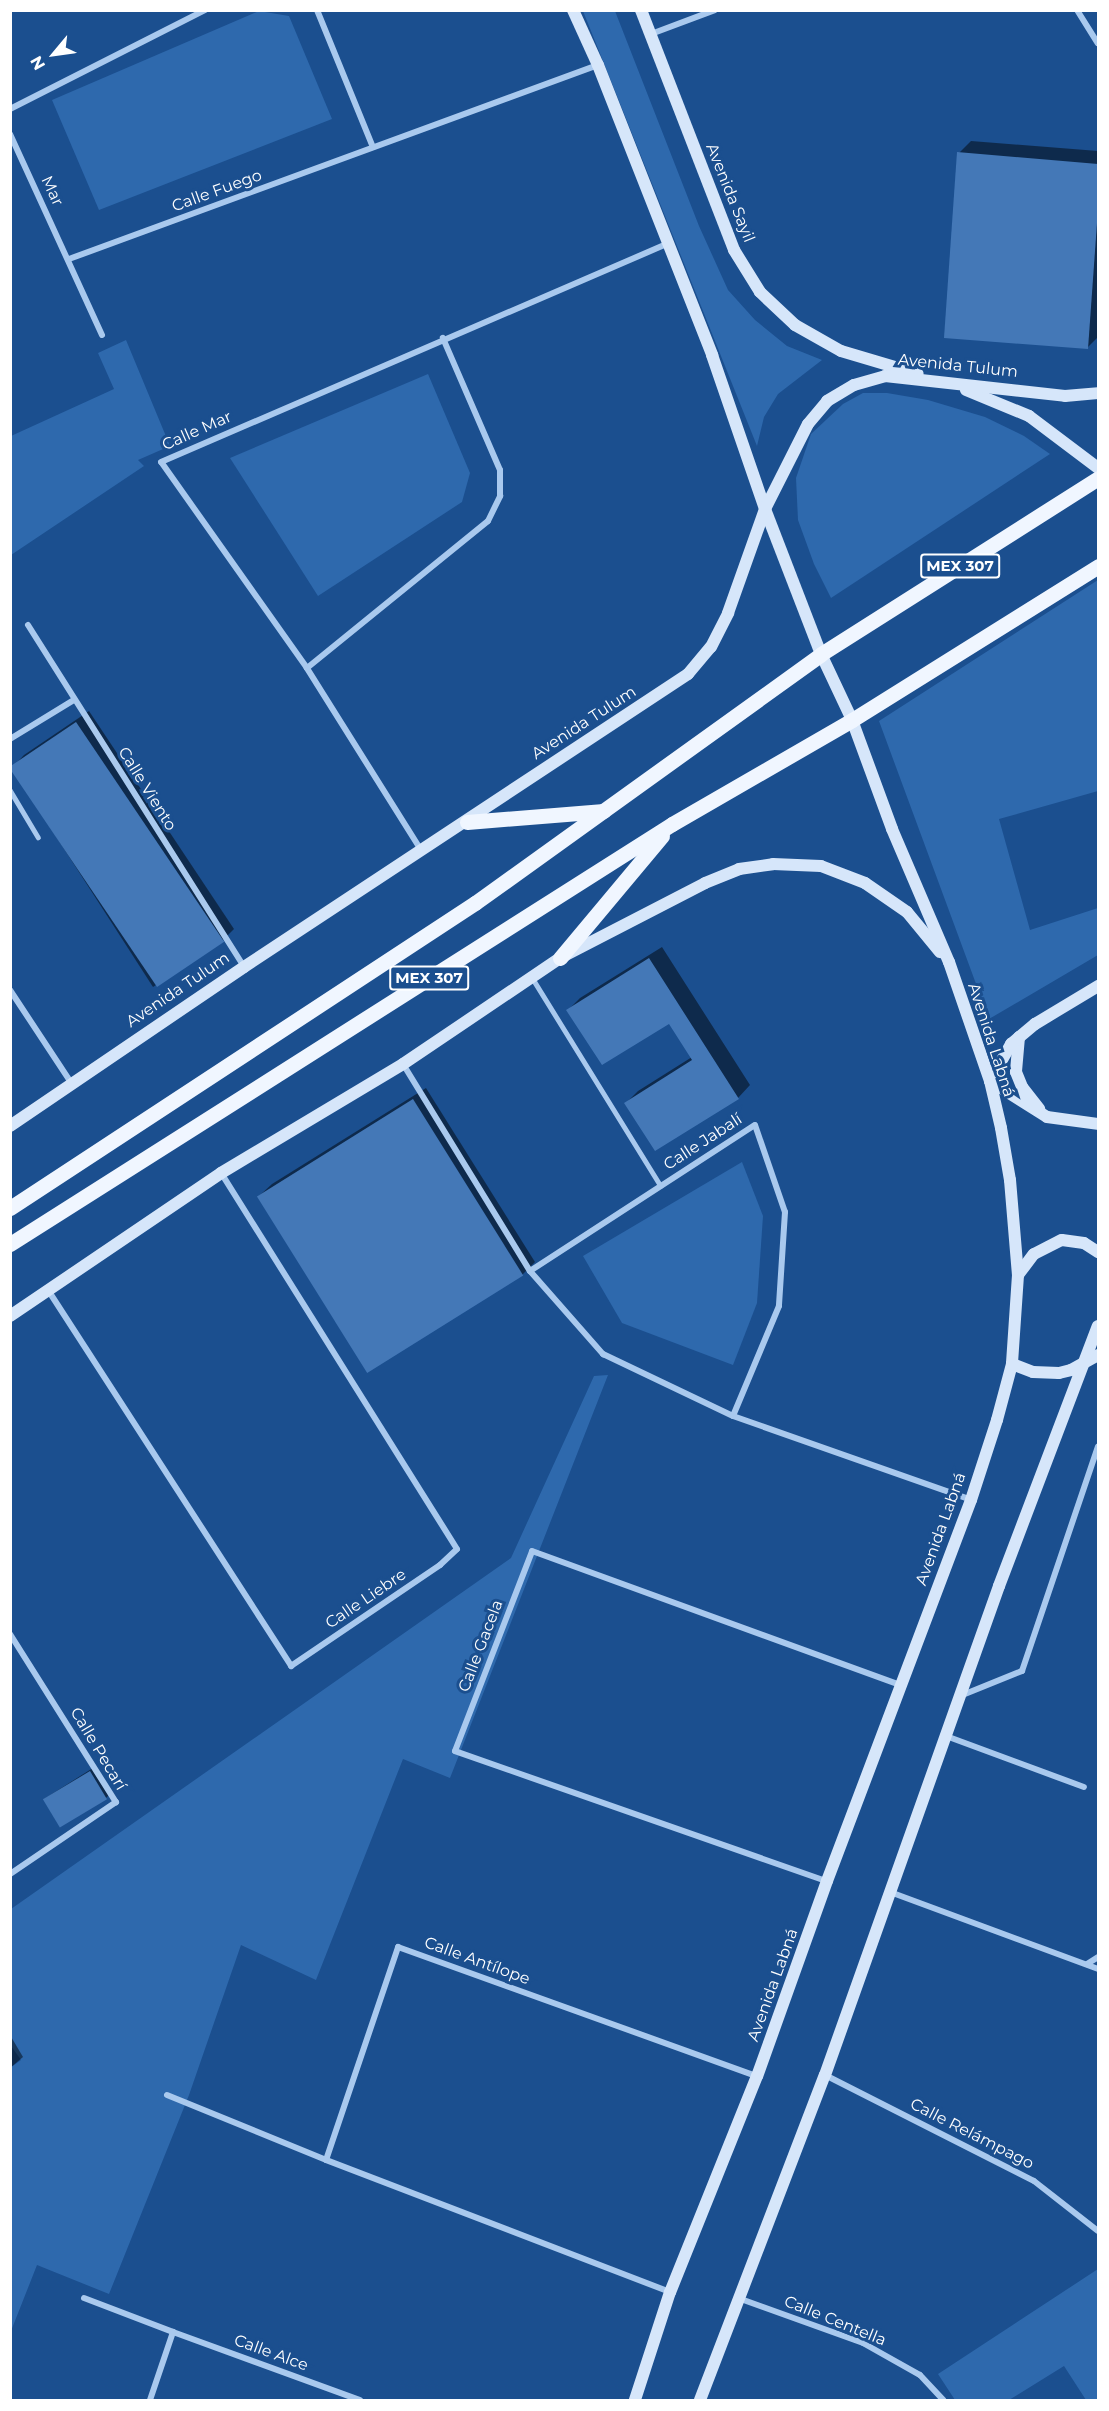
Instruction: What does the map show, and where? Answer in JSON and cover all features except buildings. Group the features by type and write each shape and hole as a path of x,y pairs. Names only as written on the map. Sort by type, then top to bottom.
{"main road":[{"name":"MEX 307","path":"10,1208 475,903 821,654 1098,478"},
{"name":"MEX 307","path":"10,1244 672,824 852,720 1098,566"},
{"path":"467,822 604,811"},
{"path":"560,958 672,824"}],"street":[{"path":"10,109 205,10"},
{"path":"317,10 373,147"},
{"path":"573,10 598,65 669,243 712,355 765,509 821,654"},
{"name":"Avenida Sayil","path":"641,10 734,250 760,292 795,325 841,351 953,385 1029,416 1098,468"},
{"path":"651,34 715,10"},
{"path":"1077,10 1098,43"},
{"name":"Calle Fuego","path":"69,259 598,65"},
{"name":"Mar","path":"10,134 69,259"},
{"name":"Calle Mar","path":"421,851 307,668 161,462 443,338 669,243"},
{"path":"69,259 102,335"},
{"path":"307,668 488,522 500,496 500,470 443,338"},
{"name":"Avenida Tulum","path":"10,1126 244,967 467,822 688,674 711,646 728,613 765,509 808,424 827,401 854,385 885,376 1065,396 1098,393"},
{"name":"Calle Viento","path":"28,625 244,967"},
{"name":"Avenida Labná","path":"635,2400 670,2292 757,2076 827,1881 970,1500 997,1420 1012,1364 1018,1275 1010,1180 990,1081 949,962 892,829 852,720 821,654"},
{"path":"10,739 74,700"},
{"path":"10,1317 221,1173 403,1064 560,958 705,883 739,869 773,864 821,867 865,883 907,912 949,962"},
{"path":"1098,986 1035,1024 1011,1044 990,1081 1047,1118 1098,1124"},
{"path":"10,990 72,1085"},
{"path":"1019,1037 1016,1072 1022,1087 1047,1118"},
{"path":"403,1064 530,1271 603,1354 733,1416 970,1500"},
{"name":"Calle Jabalí","path":"530,1271 755,1125 785,1212 779,1306 733,1416"},
{"name":"Calle Liebre","path":"48,1290 291,1666 440,1566 457,1549 221,1173"},
{"path":"1018,1275 1034,1254 1062,1240 1084,1243 1098,1252"},
{"path":"700,2400 825,2075 960,1696 1098,1326"},
{"path":"1012,1364 1046,1374 1071,1370 1098,1355"},
{"path":"960,1696 1022,1671 1098,1447"},
{"name":"Calle Gacela","path":"827,1881 455,1750 532,1551 901,1685"},
{"name":"Calle Pecarí","path":"10,1634 116,1802 10,1874"},
{"path":"946,1736 1083,1786"},
{"path":"890,1892 1098,1969"},
{"name":"Calle Antílope","path":"326,2160 398,1947 757,2076"},
{"path":"1087,1964 1098,1957"},
{"name":"Calle Relámpago","path":"825,2075 1034,2181 1098,2231"},
{"path":"167,2095 326,2160 670,2292"},
{"name":"Calle Alce","path":"84,2298 360,2400"},
{"name":"Calle Centella","path":"738,2298 863,2343 920,2375 943,2400"},
{"path":"150,2400 172,2332"}],"lane":[{"path":"11,792 38,837"},
{"path":"531,977 661,1186"}],"shaded area":[{"path":"259,11 289,16 332,119 99,210 52,100"},
{"path":"583,11 615,11 699,226 728,290 755,320 787,346 822,360 778,394 764,417 757,446"},
{"path":"126,340 170,446 138,460 144,466 11,555 11,436 114,389 98,353"},
{"path":"428,374 470,473 462,502 318,596 230,458"},
{"path":"863,393 887,393 928,400 985,417 1024,436 1050,454 831,598 814,564 798,520 796,478 811,434 843,404"},
{"path":"1098,580 1098,791 999,819 1030,930 1098,908 1098,955 989,1019 879,721"},
{"path":"742,1162 763,1216 757,1303 733,1365 622,1323 583,1256"},
{"path":"608,1375 450,1778 403,1759 316,1980 241,1945 189,2095 109,2294 37,2265 11,2331 10,2068 21,2060 11,2046 11,1909 511,1558 594,1376"},
{"path":"1098,2269 1098,2400 1086,2400 1064,2366 1009,2400 955,2400 938,2374"}]}
